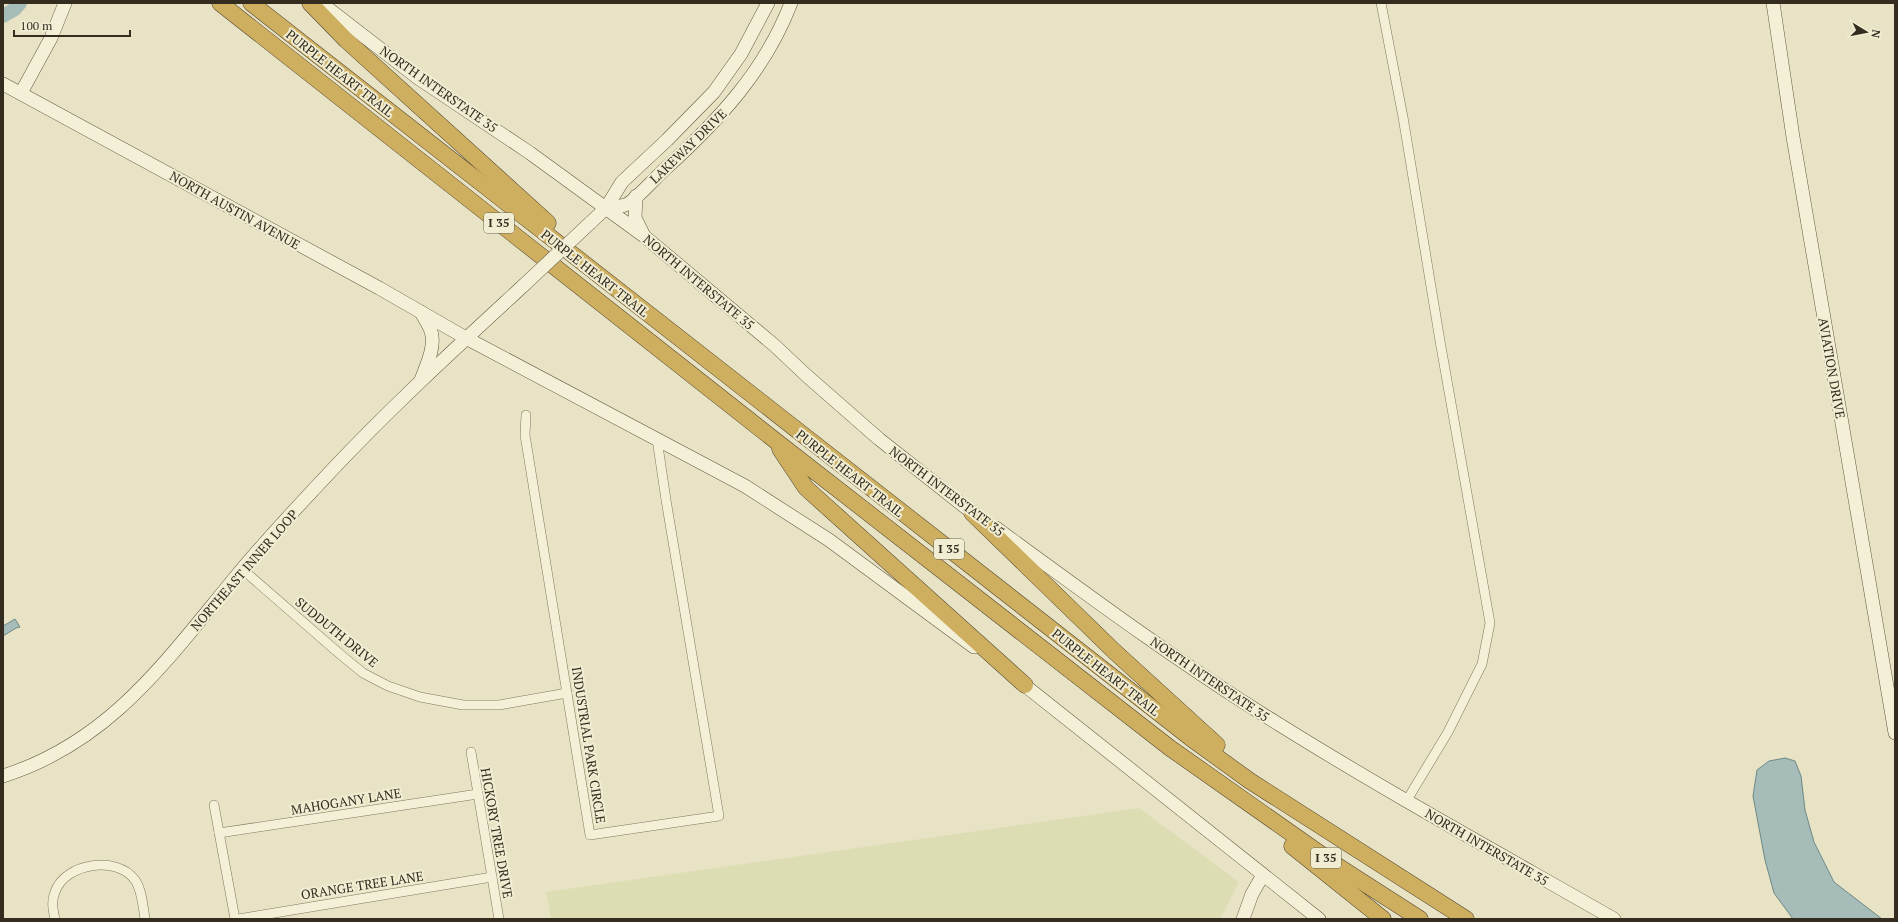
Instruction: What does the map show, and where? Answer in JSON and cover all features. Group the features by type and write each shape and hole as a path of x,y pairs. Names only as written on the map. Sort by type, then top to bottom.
{"highway":[{"name":"PURPLE HEART TRAIL","path":"220,3 772,438 1086,683 1234,794 1340,867 1420,919"},
{"name":"PURPLE HEART TRAIL","path":"251,3 1192,739 1250,781 1304,814 1466,919"},
{"path":"310,3 346,40 553,228 599,276"},
{"path":"772,438 806,488 1025,685"},
{"path":"972,513 1163,698 1216,745 1246,766 1304,814"},
{"path":"1234,794 1287,842 1383,919"}],"main road":[{"path":"20,93 51,38 65,3"},
{"name":"NORTH INTERSTATE 35","path":"321,3 418,78 530,153 644,236 774,345 879,439 972,513 1135,628 1258,711 1531,874 1614,919"},
{"name":"LAKEWAY DRIVE","path":"466,338 606,208 622,182 704,103 723,80 752,36 768,3"},
{"name":"LAKEWAY DRIVE","path":"606,208 626,205 701,136 752,77 771,46 791,3"},
{"name":"AVIATION DRIVE","path":"1773,3 1795,145 1895,732"},
{"name":"NORTH AUSTIN AVENUE","path":"3,84 466,338"},
{"path":"636,196 635,218 644,236"},
{"path":"420,381 433,340 431,332 421,312"},
{"path":"466,338 658,438 744,486 828,540 1025,685 1319,919"},
{"name":"NORTHEAST INNER LOOP","path":"3,776 27,768 73,744 116,713 151,679 242,569 331,471 394,406 466,338"},
{"path":"1243,919 1252,894 1264,875"}],"street":[{"path":"1381,3 1403,117 1440,341 1490,623 1482,664 1448,732 1406,800"},
{"name":"INDUSTRIAL PARK CIRCLE","path":"526,415 525,436 590,835 719,816 667,508 658,438"},
{"name":"SUDDUTH DRIVE","path":"242,569 363,673 388,686 420,697 463,705 499,705 567,693"},
{"name":"HICKORY TREE DRIVE","path":"471,752 499,919"},
{"name":"MAHOGANY LANE","path":"219,833 478,794"},
{"path":"214,805 234,919"},
{"path":"55,919 52,903 55,892 65,876 73,871 111,864 128,872 136,881 141,895 145,919"},
{"name":"ORANGE TREE LANE","path":"238,919 492,877"}],"green space":[{"path":"1139,808 1239,882 1220,919 551,919 546,892"}],"water":[{"path":"15,619 20,627 3,636 3,626"},
{"path":"1785,758 1795,761 1801,776 1805,810 1814,842 1834,882 1882,919 1793,919 1774,893 1765,860 1753,796 1757,770 1769,761"}],"waterway":[{"path":"3,16 15,9 20,3"}]}
